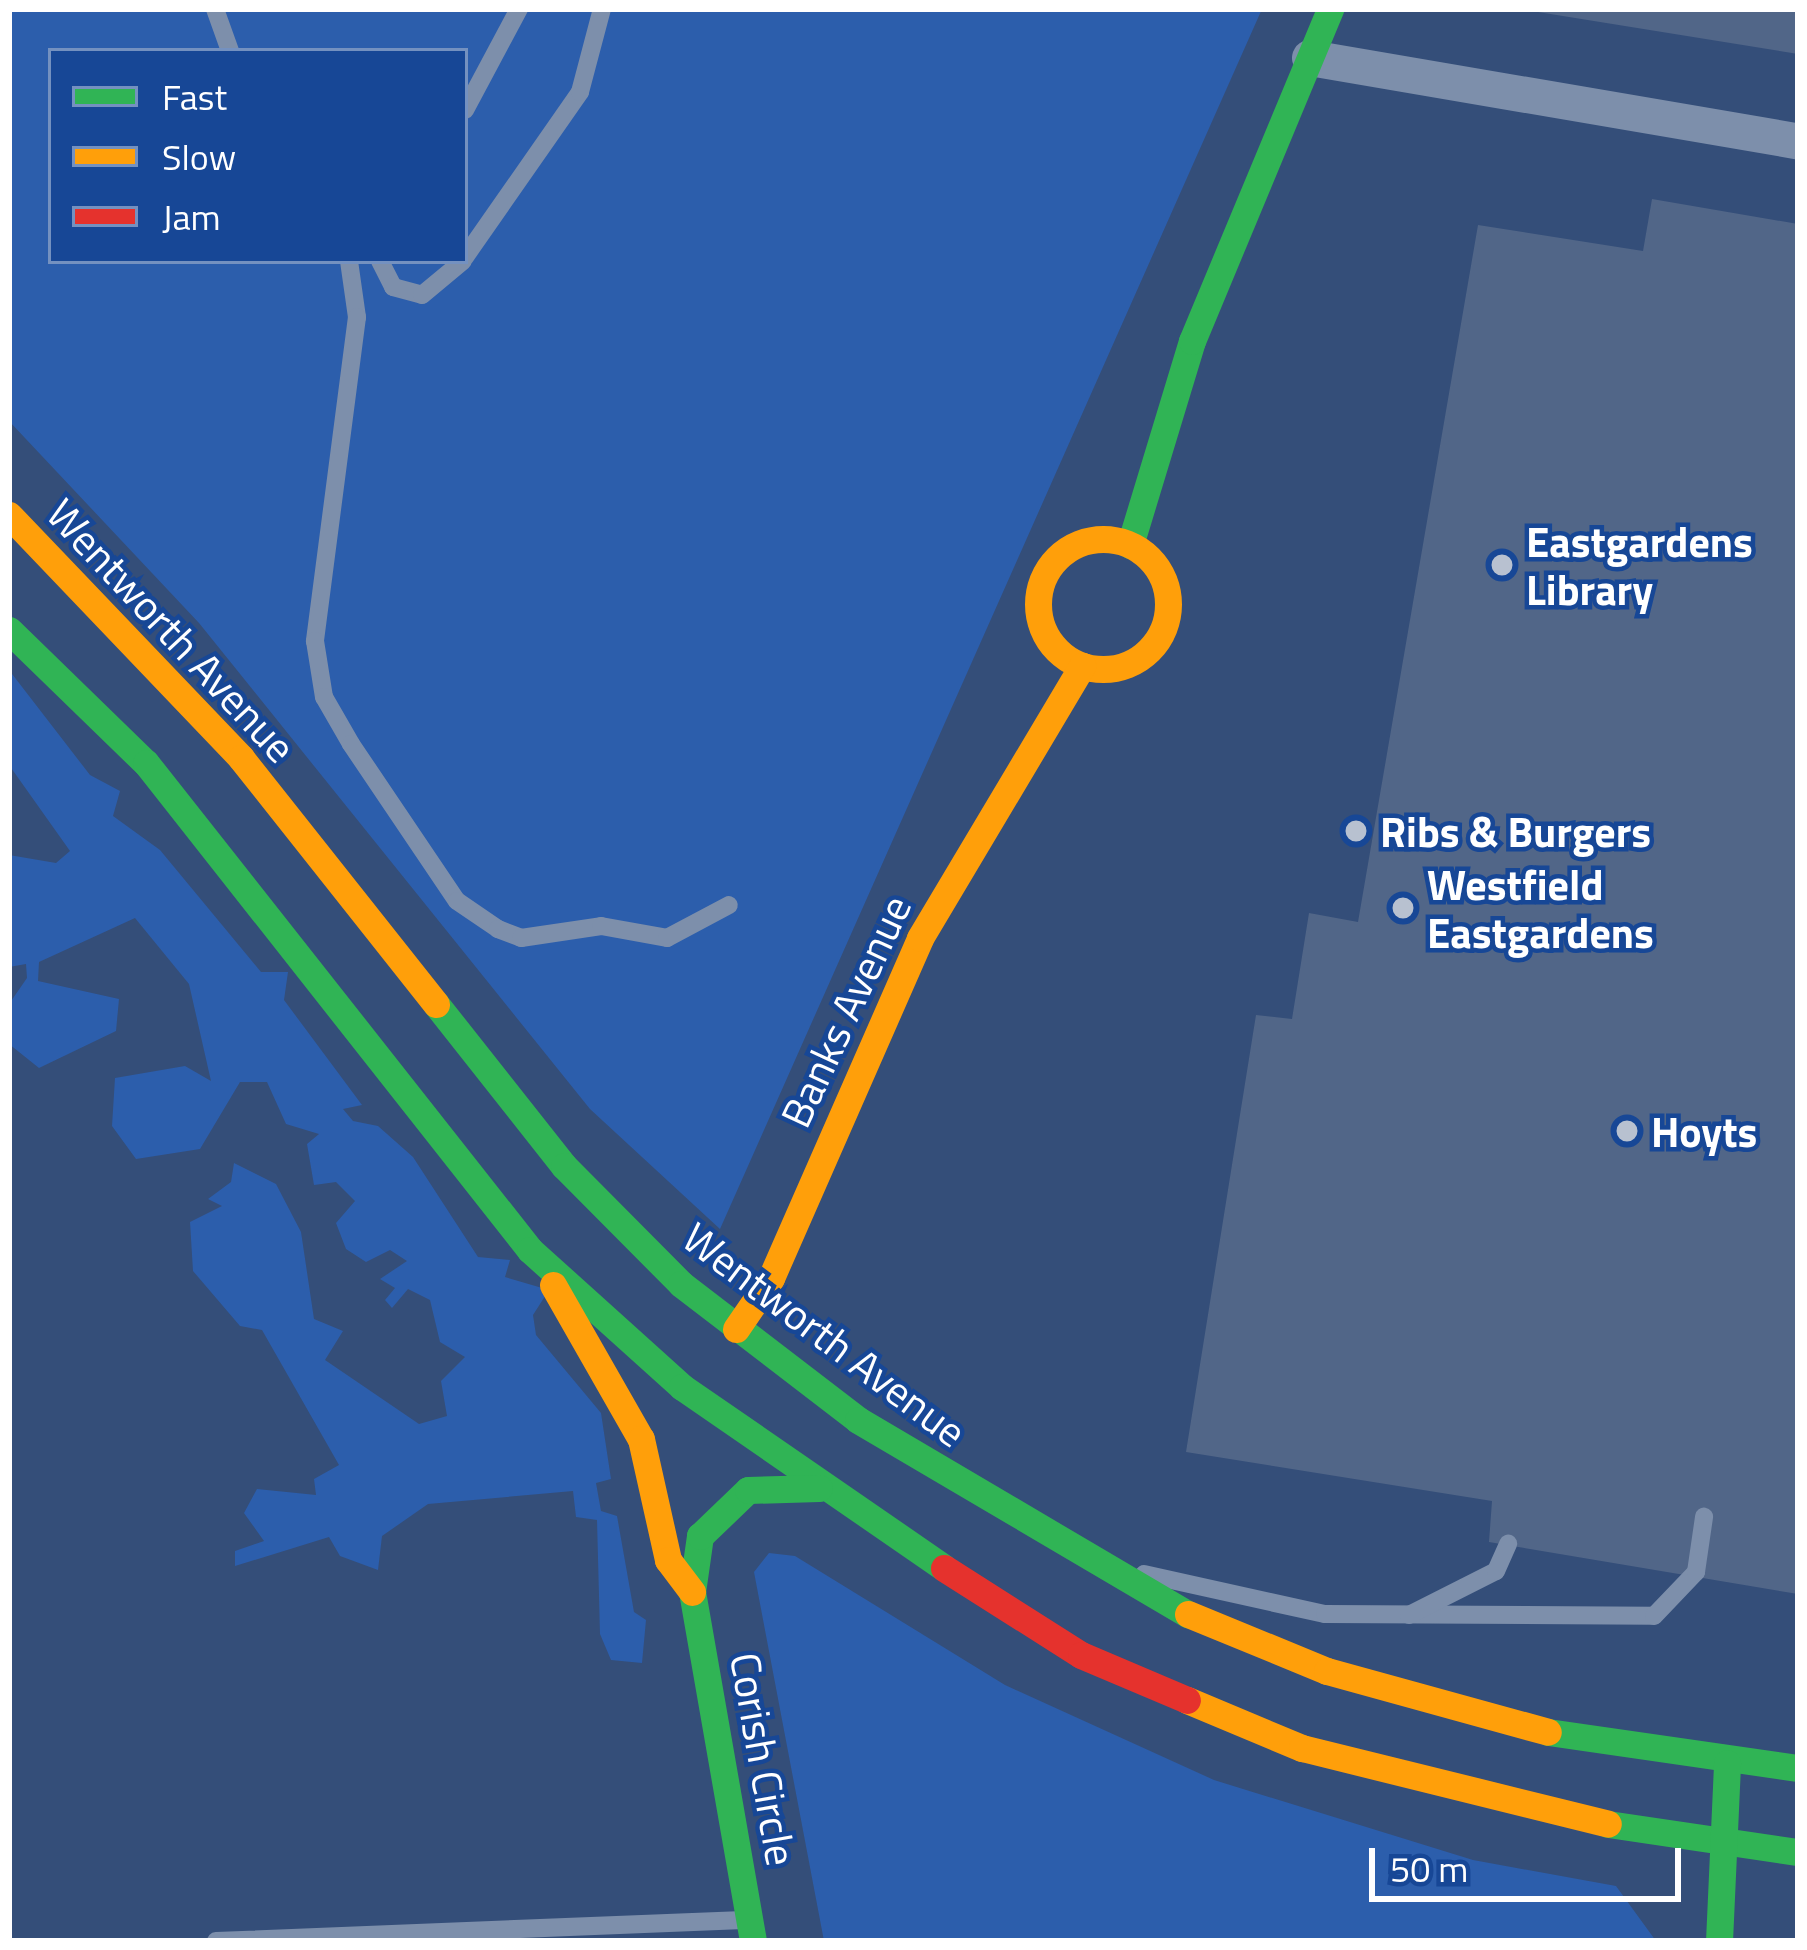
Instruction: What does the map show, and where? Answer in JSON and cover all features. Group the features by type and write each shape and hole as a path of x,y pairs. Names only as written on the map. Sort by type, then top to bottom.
{"main road":[{"path":"1130,545 1192,341 1330,9"},
{"name":"Wentworth Avenue","path":"9,515 241,758 564,1166 736,1329 944,1478 1205,1623 1418,1703 1727,1763 1798,1768"},
{"path":"1130,545 1160,572 1167,618 1136,661 1082,666 1042,628 1046,572 1074,546 1130,545"},
{"path":"9,630 146,763 530,1250 698,1371 820,1488 1010,1616 1153,1691 1376,1772 1720,1845 1798,1852"},
{"name":"Banks Avenue","path":"698,1371 736,1329 771,1278 920,938 1082,666"},
{"name":"Corish Circle","path":"530,1250 615,1384 640,1439 668,1560 692,1592"},
{"name":"Corish Circle","path":"751,1930 692,1592 700,1536 723,1506 776,1485 820,1488"},
{"path":"1718,1941 1727,1763"}],"street":[{"path":"1310,58 1798,141"}],"lane":[{"path":"215,9 229,48"},
{"path":"468,104 519,9"},
{"path":"468,253 574,103 602,9"},
{"path":"349,264 357,317 315,641 324,697 351,745 457,901 498,928 667,938 729,905"},
{"path":"382,264 394,287 422,295 458,264"},
{"path":"1118,1576 1172,1573 1325,1614 1654,1616 1696,1572 1704,1517"},
{"path":"1405,1617 1496,1571 1508,1544"},
{"path":"216,1941 751,1930"}],"shaded area":[{"path":"9,9 1262,9 720,1229 590,1109 199,623 9,421"},
{"path":"9,670 90,775 120,791 113,816 160,850 261,972 288,972 284,1000 362,1105 343,1109 353,1121 378,1126 413,1157 478,1257 510,1260 505,1277 549,1290 533,1315 536,1335 601,1413 611,1479 596,1483 601,1511 617,1516 634,1612 646,1620 642,1663 611,1660 600,1634 597,1520 576,1517 573,1491 428,1504 382,1536 378,1570 340,1556 329,1537 235,1566 235,1551 264,1541 244,1513 257,1489 316,1495 314,1479 339,1465 262,1330 240,1326 193,1271 190,1222 222,1206 208,1199 231,1182 234,1163 276,1184 301,1232 314,1319 343,1331 325,1360 419,1424 447,1416 441,1381 465,1357 440,1342 430,1300 408,1289 392,1308 385,1300 395,1288 380,1279 407,1261 390,1250 366,1262 346,1249 336,1223 355,1201 336,1182 314,1185 307,1144 319,1134 286,1124 267,1082 240,1082 200,1149 136,1159 112,1126 115,1078 185,1066 211,1081 189,984 135,918 39,962 38,981 119,999 116,1031 39,1068 9,1044 9,1004 27,978 26,964 9,967 9,855 56,863 70,851 9,765"},
{"path":"769,1553 795,1556 1005,1685 1214,1780 1473,1860 1616,1886 1656,1941 824,1941 754,1572"}],"building":[{"path":"1798,9 1798,54 1538,12"},
{"name":"Westfield Eastgardens","path":"1652,199 1798,224 1798,1594 1489,1542 1492,1501 1186,1452 1256,1015 1292,1019 1309,913 1358,922 1478,225 1643,251"}],"traffic: fast":[{"path":"1130,545 1192,341 1330,9"},
{"path":"9,630 146,763 530,1250 682,1387 944,1568"},
{"path":"436,1004 564,1166 681,1284 858,1420 1188,1614"},
{"path":"753,1941 692,1592 700,1536 748,1490 819,1488"},
{"path":"1548,1732 1798,1768"},
{"path":"1719,1941 1727,1763"},
{"path":"1608,1824 1798,1852"}],"traffic: slow":[{"path":"9,515 241,758 436,1004"},
{"path":"1103,539 1128,544 1149,558 1163,579 1168,604 1163,629 1149,650 1128,664 1103,669 1078,664 1057,650 1043,629 1038,604 1043,579 1057,558 1078,544 1103,539"},
{"path":"736,1329 771,1278 920,938 1082,666"},
{"path":"553,1285 641,1439 668,1560 692,1592"},
{"path":"1188,1614 1327,1671 1548,1732"},
{"path":"1187,1700 1302,1748 1608,1824"}],"traffic: jam":[{"path":"944,1568 1081,1655 1187,1700"}],"place":[{"name":"Eastgardens Library","path":"1502,565"},
{"name":"Ribs & Burgers","path":"1356,831"},
{"name":"Westfield Eastgardens","path":"1403,908"},
{"name":"Hoyts","path":"1627,1131"}]}
